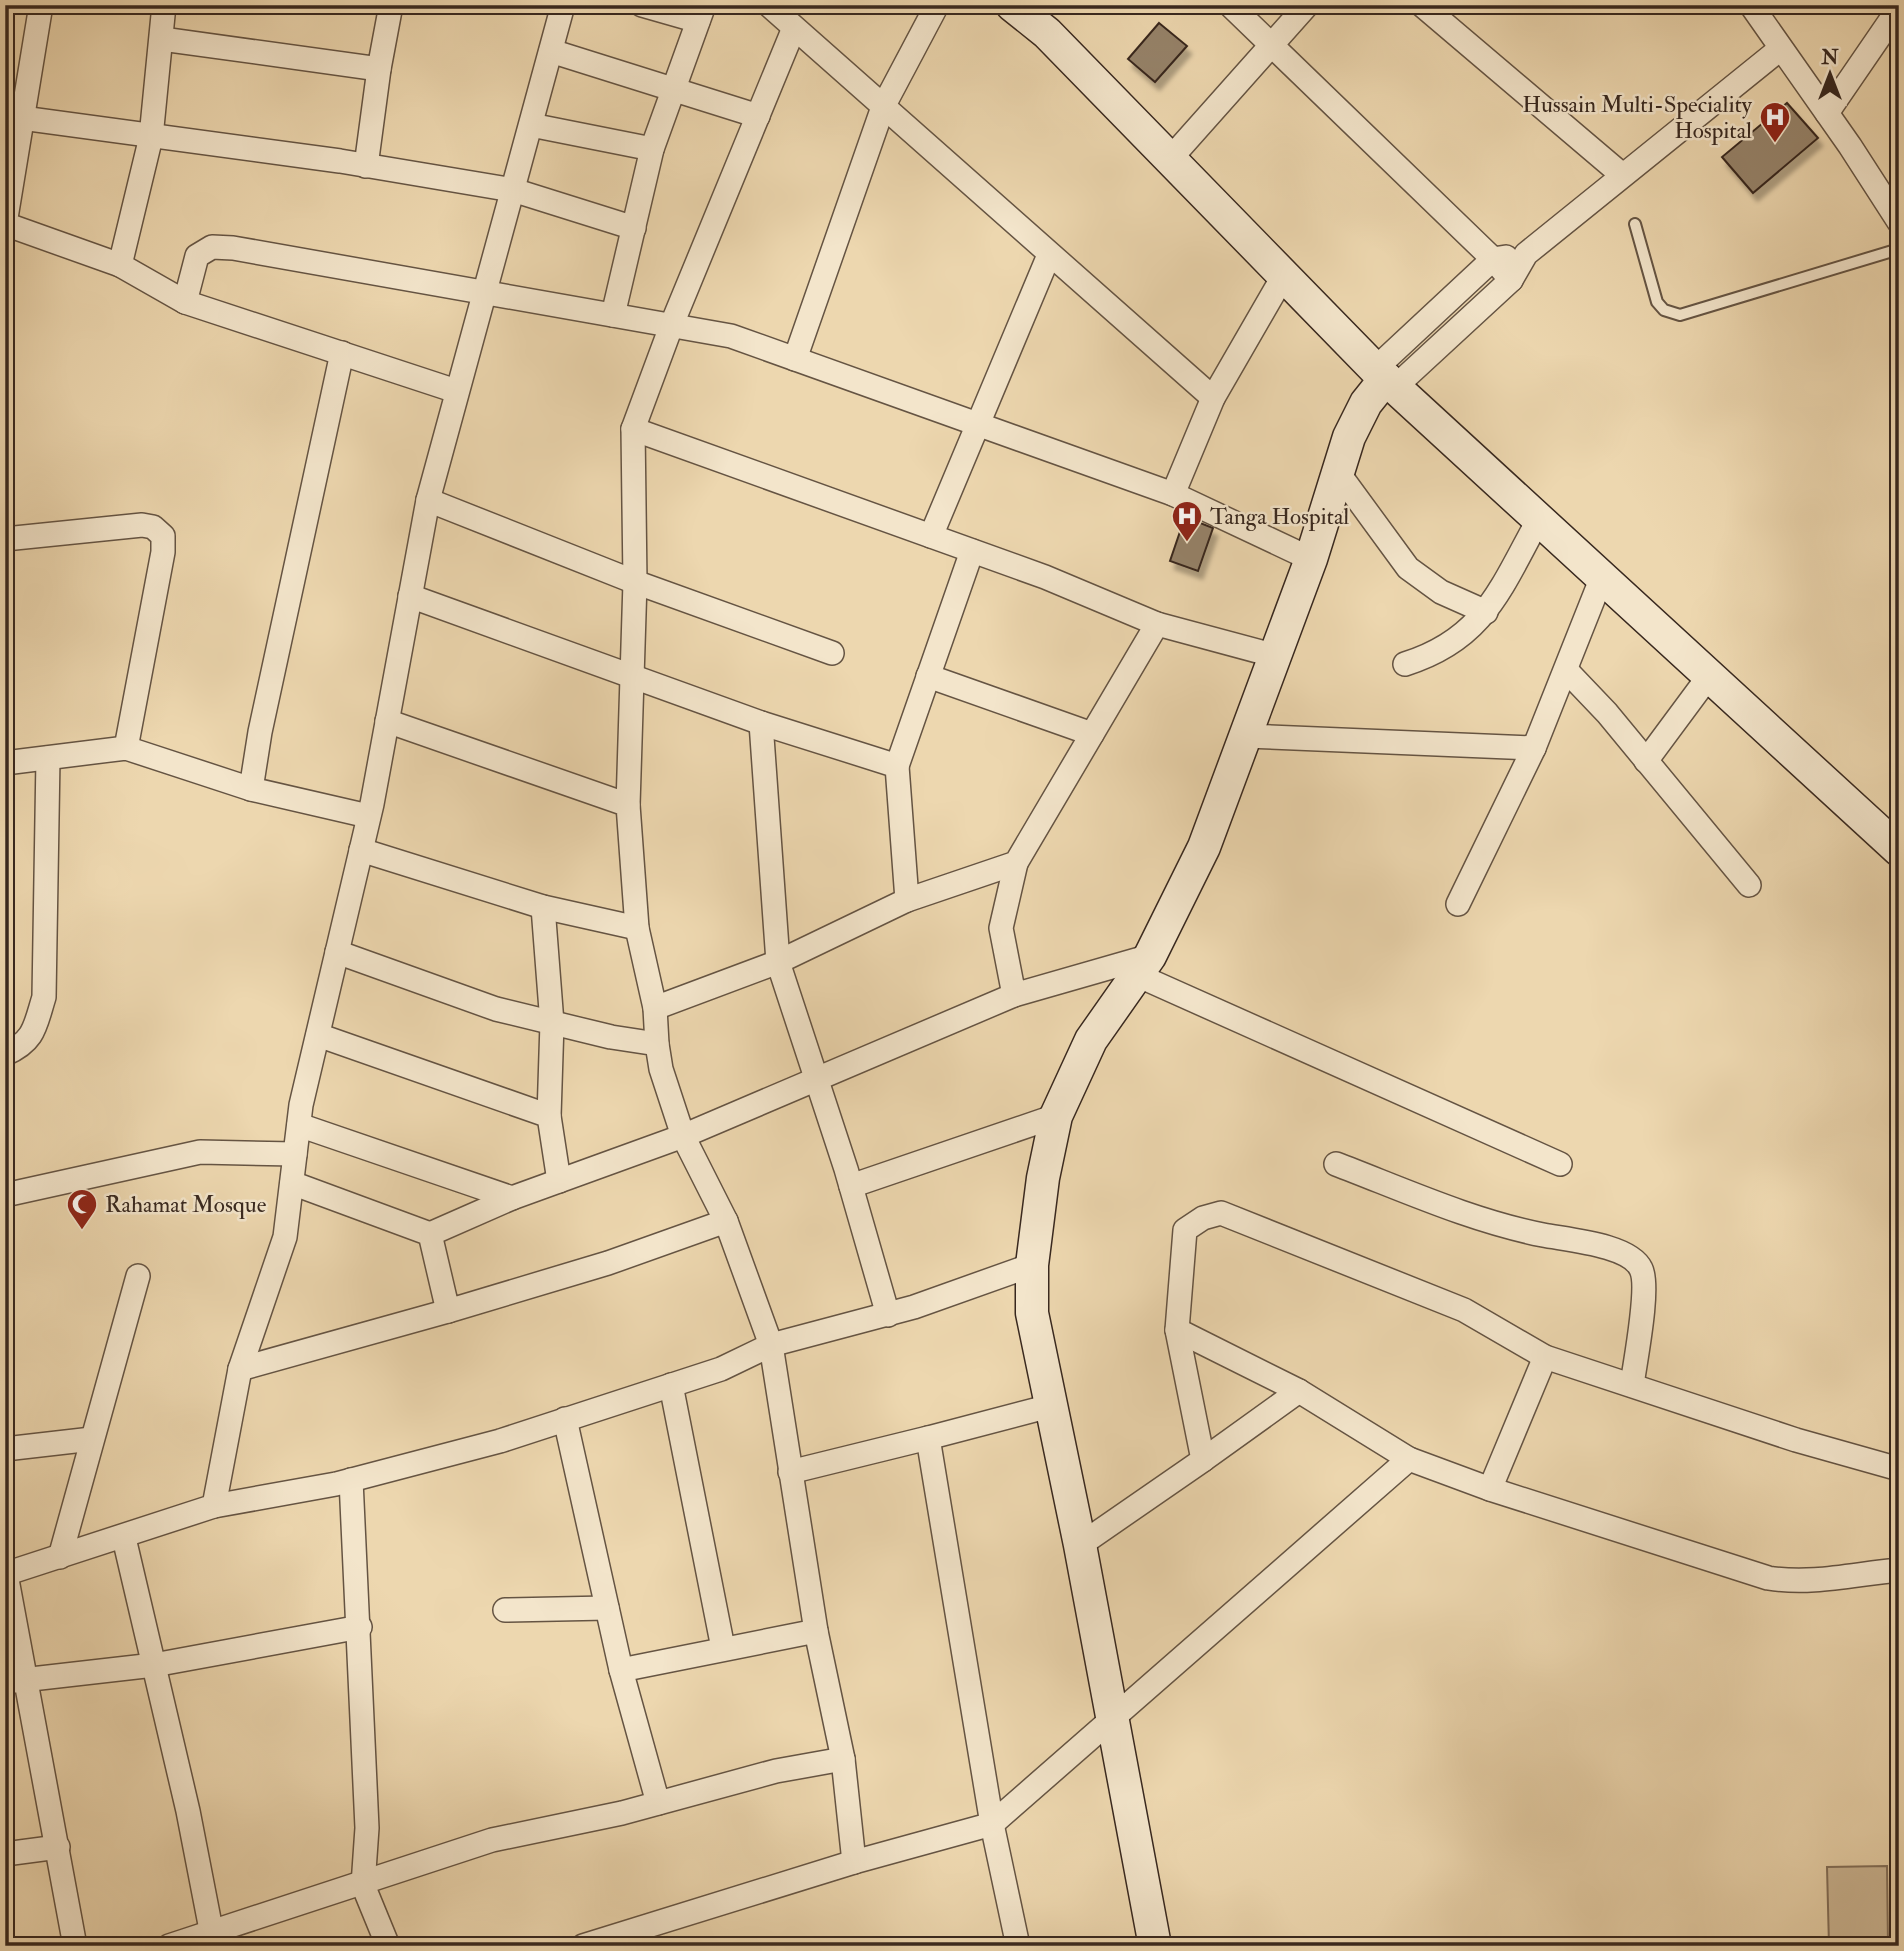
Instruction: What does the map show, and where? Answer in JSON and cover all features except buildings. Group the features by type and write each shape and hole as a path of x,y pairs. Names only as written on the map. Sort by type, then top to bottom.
{"street":[{"path":"41,5 5,224 120,265 184,302 456,391"},
{"path":"120,265 151,137 164,5"},
{"path":"366,166 391,5"},
{"path":"214,1506 240,1368 285,1237 299,1125 369,816 428,500 564,5"},
{"path":"613,314 652,149 701,13 642,5"},
{"path":"769,5 1213,398"},
{"path":"795,359 883,107 937,5"},
{"path":"1012,5 1047,33 1386,378 1899,850"},
{"path":"1230,5 1493,259 1511,280"},
{"path":"1170,159 1307,5"},
{"path":"1422,5 1621,174"},
{"path":"1751,5 1899,222"},
{"path":"1827,113 1899,8"},
{"path":"794,28 672,324 633,429 634,677 628,805 637,928 655,1008 661,1069 683,1136 726,1221 771,1345 816,1630 843,1759 855,1862"},
{"path":"162,39 379,69"},
{"path":"1386,378 1511,280 1526,254 1621,174 1780,49"},
{"path":"551,51 758,116"},
{"path":"22,118 366,166 513,190 634,228"},
{"path":"531,125 652,149"},
{"path":"184,302 197,256 212,247 233,248 485,295 613,314 731,336 1173,494 1311,559"},
{"path":"1155,1946 1080,1545 1032,1313 1032,1265 1043,1178 1056,1116 1091,1040 1144,965 1204,847 1311,559 1337,471 1367,403 1386,378 1493,259 1526,254"},
{"path":"931,536 980,425 1049,255"},
{"path":"1173,494 1213,398 1284,275"},
{"path":"251,789 260,732 342,353"},
{"path":"633,429 1045,578 1157,624 1276,656"},
{"path":"1337,471 1408,568 1441,592 1486,611"},
{"path":"428,500 635,582 832,653"},
{"path":"1405,664 1453,644 1486,611 1539,519"},
{"path":"5,539 142,525 153,527 163,536 163,552 126,748"},
{"path":"907,900 897,766 972,551"},
{"path":"1458,904 1534,748 1602,578"},
{"path":"410,596 761,723 897,766"},
{"path":"1014,995 1001,928 1016,863 1157,624"},
{"path":"1566,670 1593,696 1749,885"},
{"path":"928,676 1092,734"},
{"path":"1646,761 1709,676"},
{"path":"387,721 628,805"},
{"path":"761,723 778,962 851,1186 888,1315"},
{"path":"1246,736 1534,748"},
{"path":"5,763 126,748 251,789 369,816"},
{"path":"5,1054 21,1047 33,1034 44,997 48,758"},
{"path":"361,850 543,907 637,928"},
{"path":"655,1008 778,962 907,900 1016,863"},
{"path":"543,907 552,1023 549,1116 559,1181"},
{"path":"337,951 496,1009 657,1044"},
{"path":"292,1183 430,1234 512,1198 683,1136 1014,995 1144,965 1560,1164"},
{"path":"318,1035 549,1116"},
{"path":"851,1186 1056,1116"},
{"path":"299,1125 512,1198"},
{"path":"5,1195 200,1152 296,1154"},
{"path":"1336,1164 1479,1219 1592,1244 1634,1258 1643,1271 1644,1293 1632,1385"},
{"path":"1203,1460 1177,1330 1185,1230 1203,1218 1221,1213 1464,1310 1545,1357 1796,1440 1899,1469"},
{"path":"240,1368 448,1311 608,1263 726,1221"},
{"path":"430,1234 448,1311"},
{"path":"75,1946 58,1847 16,1682 6,1574 124,1538 214,1506 351,1480 500,1441 721,1368 771,1345 888,1315 1032,1265"},
{"path":"60,1557 138,1276"},
{"path":"1177,1330 1299,1391 1409,1459 1490,1489 1768,1578 1797,1582 1818,1581 1899,1570"},
{"path":"1490,1489 1545,1357"},
{"path":"671,1385 723,1648"},
{"path":"1080,1545 1299,1391"},
{"path":"790,1472 1050,1406"},
{"path":"565,1419 621,1670 658,1803"},
{"path":"928,1438 992,1824 1018,1946"},
{"path":"5,1449 92,1439"},
{"path":"583,1946 628,1939 855,1862 992,1824 1409,1459"},
{"path":"351,1480 360,1627 367,1828 363,1885 388,1946"},
{"path":"124,1538 188,1811 213,1939"},
{"path":"505,1610 607,1608"},
{"path":"16,1682 154,1665 360,1627"},
{"path":"621,1670 816,1630"},
{"path":"169,1946 213,1939 492,1840 658,1803 776,1772 843,1759"},
{"path":"5,1854 58,1847"}],"lane":[{"path":"1634,224 1657,302 1664,310 1680,315 1899,249"}],"shaded area":[{"path":"1887,1866 1888,1946 1829,1946 1827,1867"}],"place":[{"name":"Hussain Multi-Speciality Hospital","path":"1775,144"},
{"name":"Tanga Hospital","path":"1187,543"},
{"name":"Rahamat Mosque","path":"82,1231"}]}
